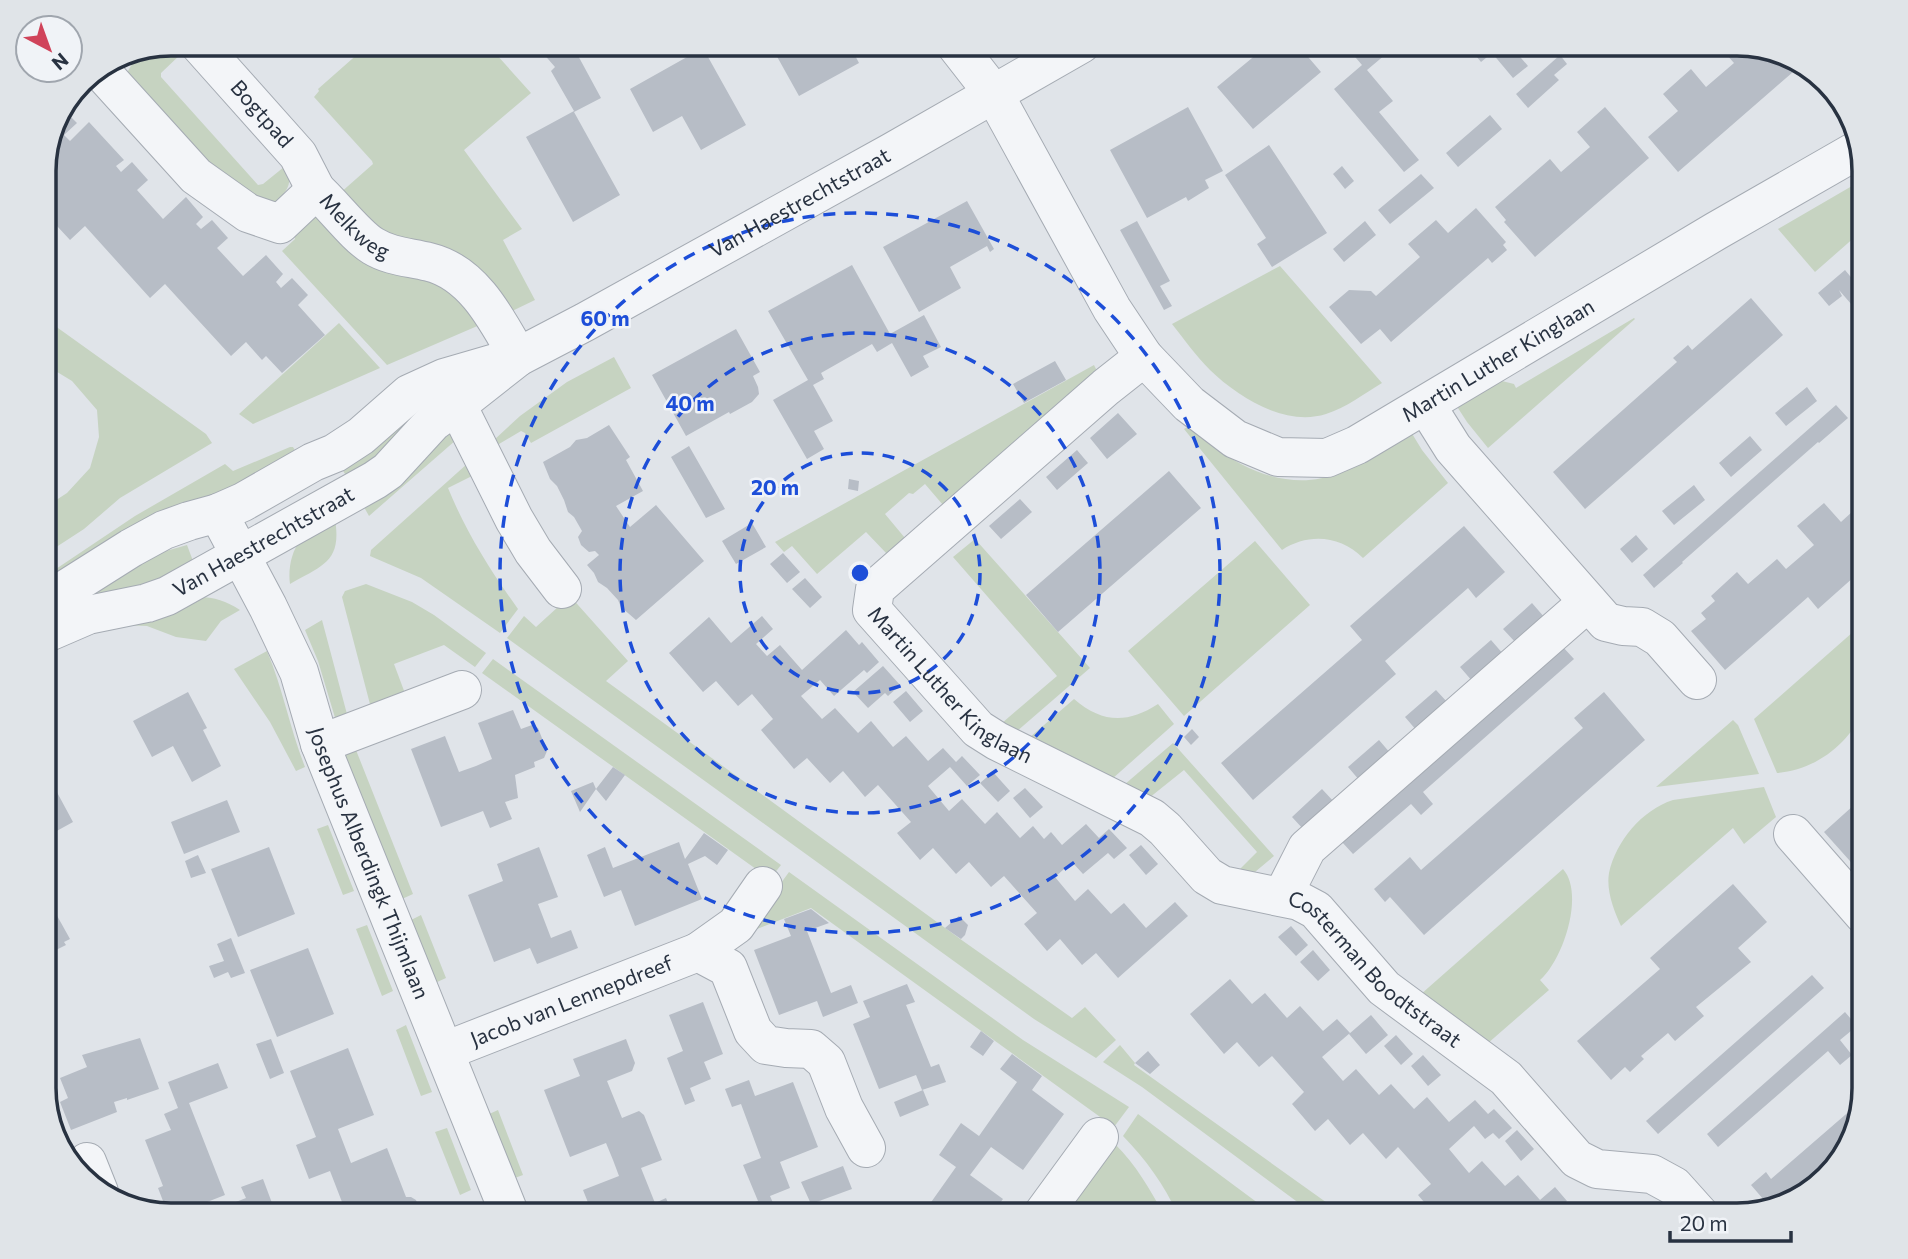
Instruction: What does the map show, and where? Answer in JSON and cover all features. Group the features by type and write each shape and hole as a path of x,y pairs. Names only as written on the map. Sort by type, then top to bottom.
{"street":[{"name":"Bogtpad","path":"210,56 298,155 316,190"},
{"name":"Martin Luther Kinglaan","path":"964,56 994,94 1112,309 1144,357 1189,404 1211,422 1235,439 1278,457 1327,457 1357,444 1850,153"},
{"name":"Van Haestrechtstraat","path":"56,595 164,530 243,502 313,462 335,453 361,436 409,394 451,392 597,315 1060,56"},
{"name":"Melkweg","path":"107,75 196,176 248,214 280,224 316,190 370,244 387,254 445,267 465,280 495,318 518,357"},
{"name":"Martin Luther Kinglaan","path":"1144,357 1106,387 875,589 872,610 978,729 1152,818 1207,876 1222,885 1282,897"},
{"name":"Van Haestrechtstraat","path":"56,629 88,615 147,603 167,596 375,480 388,471 433,422 451,392"},
{"path":"451,392 514,519 533,551 562,589"},
{"path":"1426,405 1453,448 1606,622 1642,626 1660,638 1697,680"},
{"name":"Josephus Alberdingk Thijmlaan","path":"218,513 299,671 320,744 505,1203"},
{"name":"Costerman Boodtstraat","path":"1588,602 1307,848 1282,897 1299,901 1316,911 1384,988 1506,1078 1577,1158 1597,1169 1651,1174 1674,1186 1689,1203"},
{"path":"320,744 461,690"},
{"path":"1793,834 1852,901"},
{"name":"Jacob van Lennepdreef","path":"445,1051 698,952 736,925 763,886"},
{"name":"Jacob van Lennepdreef","path":"698,952 728,968 753,1031 766,1045 811,1049 826,1062 845,1108 866,1148"},
{"path":"1051,1203 1099,1137"}],"green space":[{"path":"179,56 161,73 161,77 258,185 284,167 289,177 286,191 268,207 208,174 127,73 131,66 148,58"},
{"path":"355,56 498,56 531,93 464,150 522,229 503,240 535,300 508,313 392,242 339,194 373,164 314,97 318,89"},
{"path":"1852,186 1852,240 1815,272 1778,229"},
{"path":"320,212 434,278 482,324 387,365 282,251"},
{"path":"1280,266 1382,383 1326,414 1310,417 1279,413 1248,399 1221,380 1172,324"},
{"path":"1634,318 1488,448 1456,405 1498,380 1514,384 1516,388"},
{"path":"339,323 380,368 253,424 239,414"},
{"path":"56,327 206,434 212,443 120,498 84,529 56,547 56,500 67,493 90,468 99,437 97,410 72,381 56,371"},
{"path":"614,357 631,388 531,443 521,431 496,444 494,440 520,416 567,382"},
{"path":"1094,365 1098,373 943,505 925,484 913,494 909,493 885,514 905,538 887,554 866,532 817,574 792,546 784,552 775,542"},
{"path":"396,416 419,421 350,482 340,466"},
{"path":"1189,426 1241,464 1277,478 1290,480 1328,477 1411,432 1448,483 1363,558 1344,545 1324,539 1302,541 1282,550 1184,429"},
{"path":"448,431 456,440 369,516 360,500"},
{"path":"290,447 293,447 300,459 56,584 56,569 135,516 225,464 233,471"},
{"path":"467,464 472,476 448,488 479,550 518,609 500,633 421,578 370,556 371,550"},
{"path":"335,519 336,545 333,553 321,566 290,584 291,561 298,544"},
{"path":"975,539 1090,668 1016,732 1002,723 1057,676 953,557"},
{"path":"1255,541 1310,605 1184,716 1128,651"},
{"path":"187,545 196,569 84,604 118,570 145,557"},
{"path":"366,584 412,602 486,653 475,667 444,645 394,664 406,696 371,708 342,597 345,591"},
{"path":"570,596 628,661 606,681 1072,1018 1085,1007 1116,1040 1096,1058 1034,1019 507,638 524,616 536,627"},
{"path":"198,597 220,600 240,610 221,621 206,641 176,637 147,626 122,625"},
{"path":"322,620 348,718 336,721 318,661 305,630"},
{"path":"1852,633 1852,730 1829,754 1804,767 1777,773 1754,719"},
{"path":"267,651 305,767 296,771 270,722 234,669"},
{"path":"493,659 781,865 770,879 482,673"},
{"path":"1074,699 1095,713 1115,718 1136,715 1158,704 1174,724 1112,779 1029,738"},
{"path":"1733,720 1738,725 1759,774 1656,787"},
{"path":"1173,743 1274,856 1255,872 1239,870 1257,852 1184,770 1149,798 1124,785"},
{"path":"354,745 413,894 402,899 343,749"},
{"path":"1764,787 1776,817 1744,844 1733,828 1621,926 1610,894 1609,873 1624,838 1641,819 1673,800"},
{"path":"328,825 354,891 343,895 317,829"},
{"path":"1563,869 1572,894 1571,910 1563,943 1540,980 1549,990 1487,1044 1420,995"},
{"path":"789,872 1023,1040 1129,1107 1114,1127 811,908 744,934"},
{"path":"421,915 446,978 435,983 411,920"},
{"path":"367,925 393,991 382,996 356,929"},
{"path":"406,1025 432,1092 421,1096 396,1030"},
{"path":"1120,1045 1134,1065 1327,1203 1299,1203 1142,1087 1103,1062"},
{"path":"498,1110 523,1175 512,1179 487,1115"},
{"path":"1138,1114 1258,1203 1172,1203 1154,1173 1123,1136"},
{"path":"447,1128 471,1190 460,1195 435,1132"},
{"path":"1115,1144 1130,1160 1157,1203 1073,1203"}],"building":[{"path":"545,56 578,56 601,98 574,112 620,195 573,222 526,137 574,111 551,71 555,67"},
{"path":"689,56 707,56 746,125 701,150 682,116 653,132 630,89"},
{"path":"777,56 855,56 859,63 799,96"},
{"path":"1254,56 1307,56 1321,72 1253,129 1217,87"},
{"path":"1354,56 1384,56 1367,70 1393,101 1379,112 1419,160 1404,172 1334,89 1362,65"},
{"path":"1476,56 1488,56 1481,62"},
{"path":"1495,56 1519,56 1528,66 1513,78"},
{"path":"1559,56 1567,64 1554,75 1559,80 1528,108 1516,94"},
{"path":"1728,56 1767,60 1793,72 1678,172 1648,137 1678,111 1663,94 1691,69 1706,87 1734,63"},
{"path":"1188,107 1223,171 1205,180 1209,188 1188,201 1186,197 1147,218 1110,150"},
{"path":"1605,107 1649,158 1535,257 1504,222 1506,220 1495,207 1550,159 1561,172 1590,147 1577,132"},
{"path":"1490,115 1502,129 1458,167 1446,153"},
{"path":"70,116 77,123 64,135 70,141 89,122 124,160 116,166 121,172 132,162 148,180 137,190 163,219 186,197 203,217 196,224 201,229 212,220 228,238 217,248 243,276 266,255 283,274 276,282 281,288 292,278 308,295 298,305 325,335 282,373 266,356 262,360 246,342 231,356 165,284 150,298 85,226 70,240 56,225 56,163 58,148"},
{"path":"1269,145 1327,233 1272,267 1257,244 1266,238 1225,175"},
{"path":"1342,166 1354,181 1345,189 1333,174"},
{"path":"1421,174 1434,188 1390,224 1378,210"},
{"path":"967,201 994,249 990,252 987,246 950,267 961,288 919,312 883,247"},
{"path":"1476,208 1506,242 1503,245 1507,250 1492,263 1488,258 1391,342 1380,329 1361,344 1329,307 1349,290 1371,291 1376,296 1420,257 1408,244 1436,220 1448,233"},
{"path":"1137,221 1170,281 1160,286 1172,306 1164,310 1120,230"},
{"path":"1365,221 1376,235 1344,262 1333,249"},
{"path":"852,265 890,334 924,315 941,347 923,356 929,367 911,377 892,343 877,352 872,344 821,373 824,379 813,385 833,421 814,431 824,449 807,459 773,400 808,380 768,311"},
{"path":"1845,270 1852,278 1852,305 1839,290 1842,296 1829,306 1818,293"},
{"path":"1751,298 1783,335 1585,509 1553,472 1677,362 1673,358 1688,345 1692,350"},
{"path":"736,329 760,372 753,376 759,394 752,402 686,436 652,375"},
{"path":"1055,361 1066,380 1024,403 1013,384"},
{"path":"1807,387 1817,401 1786,426 1775,413"},
{"path":"1836,405 1848,418 1654,588 1643,575"},
{"path":"1118,413 1137,434 1107,459 1090,438"},
{"path":"609,425 630,457 626,460 643,491 616,506 630,527 656,505 704,561 636,620 621,607 607,588 598,582 587,565 599,555 595,551 589,552 581,545 578,537 582,531 568,512 543,462 570,447 576,440 587,438"},
{"path":"1750,436 1762,450 1731,477 1719,463"},
{"path":"689,446 725,509 706,518 671,457"},
{"path":"1077,450 1088,463 1057,490 1046,477"},
{"path":"1169,471 1201,508 1058,632 1026,595"},
{"path":"849,479 859,481 858,491 848,489"},
{"path":"1694,485 1705,500 1674,525 1662,511"},
{"path":"1020,499 1032,512 1001,539 989,526"},
{"path":"1824,503 1841,522 1852,512 1852,579 1818,609 1808,597 1725,670 1691,631 1706,619 1701,613 1715,601 1711,596 1737,572 1748,584 1777,559 1786,569 1814,545 1797,526"},
{"path":"752,523 766,547 736,564 722,541"},
{"path":"1464,526 1505,572 1476,598 1468,588 1385,661 1396,674 1253,800 1221,763 1362,640 1350,626"},
{"path":"1636,535 1648,549 1632,563 1620,549"},
{"path":"783,553 800,572 787,583 770,564"},
{"path":"805,578 822,597 810,608 792,589"},
{"path":"1532,603 1545,618 1516,643 1503,629"},
{"path":"762,616 773,629 756,644 767,656 780,645 802,670 846,630 859,645 862,642 879,662 867,673 864,670 834,696 820,680 801,696 822,719 835,708 858,733 871,721 893,747 906,736 928,761 943,748 956,762 962,756 980,775 967,786 950,767 928,786 949,811 962,799 985,824 997,812 1020,838 1033,826 1044,839 1051,832 1062,845 1086,824 1099,838 1109,829 1127,848 1114,859 1108,853 1083,874 1072,862 1055,877 1075,901 1088,889 1111,914 1124,903 1146,928 1175,902 1188,916 1118,978 1096,953 1082,965 1060,939 1047,951 1024,924 1037,913 1004,876 991,887 969,862 956,874 933,848 920,860 897,833 911,822 878,785 865,797 843,771 830,783 807,758 794,769 761,730 773,719 752,694 738,706 716,681 703,692 669,653 709,617 731,643"},
{"path":"1491,640 1504,655 1473,682 1460,667"},
{"path":"1562,646 1574,659 1423,792 1433,804 1421,815 1411,804 1353,854 1342,842"},
{"path":"883,666 900,685 888,696 885,693 868,708 853,692"},
{"path":"1436,690 1448,703 1417,731 1405,717"},
{"path":"906,691 923,711 910,722 893,702"},
{"path":"188,692 207,728 203,730 221,766 192,782 173,746 152,757 133,721"},
{"path":"1604,692 1645,740 1424,935 1390,897 1385,902 1374,889 1410,857 1421,870 1583,728 1574,718"},
{"path":"513,710 521,729 532,725 538,728 547,751 544,758 534,762 535,767 515,775 518,798 505,802 512,819 490,828 483,811 441,827 411,749 445,736 459,772 476,766 492,759 478,723"},
{"path":"1192,729 1199,737 1191,745 1184,737"},
{"path":"1379,740 1391,754 1360,781 1348,767"},
{"path":"613,767 625,775 606,801 596,789"},
{"path":"993,772 1010,791 998,802 980,783"},
{"path":"593,782 596,789 580,812 571,791"},
{"path":"1025,788 1043,807 1030,818 1013,798"},
{"path":"1322,789 1335,803 1304,830 1292,817"},
{"path":"56,790 73,822 56,831"},
{"path":"227,800 240,832 184,854 171,822"},
{"path":"1852,807 1852,863 1824,832"},
{"path":"704,833 728,850 717,865 705,856 688,864 702,899 635,926 621,890 604,897 587,855 605,847 613,868 679,842 685,859"},
{"path":"1141,845 1158,864 1146,875 1129,855"},
{"path":"269,847 295,914 238,937 211,869"},
{"path":"539,847 558,897 538,904 551,938 571,930 578,948 537,964 530,948 494,962 468,895 503,881 497,864"},
{"path":"198,855 206,873 191,878 185,861"},
{"path":"1733,884 1767,922 1738,948 1751,962 1696,1007 1704,1016 1675,1041 1668,1033 1641,1056 1644,1059 1630,1072 1625,1067 1611,1080 1577,1041 1660,969 1650,958"},
{"path":"811,909 829,923 807,931 831,993 851,985 858,1003 823,1017 817,1001 779,1015 754,950 791,936 784,919"},
{"path":"56,914 70,939 64,942 66,945 56,950"},
{"path":"959,916 968,925 961,939 945,928"},
{"path":"1291,926 1308,945 1296,956 1278,937"},
{"path":"231,938 245,973 231,978 228,972 214,978 209,966 224,961 217,944"},
{"path":"308,948 334,1014 277,1037 250,970"},
{"path":"1313,950 1330,970 1318,981 1300,962"},
{"path":"1812,975 1824,988 1658,1134 1646,1121"},
{"path":"1230,979 1252,1004 1265,993 1287,1018 1300,1006 1323,1031 1337,1019 1350,1033 1322,1057 1343,1081 1356,1069 1379,1095 1391,1084 1414,1109 1427,1097 1449,1122 1475,1100 1488,1114 1494,1109 1512,1128 1499,1139 1493,1133 1485,1139 1474,1126 1449,1149 1469,1173 1482,1161 1505,1186 1518,1175 1540,1200 1555,1187 1567,1201 1425,1203 1418,1195 1431,1184 1398,1147 1386,1159 1363,1133 1350,1145 1328,1119 1315,1131 1292,1104 1304,1092 1272,1056 1259,1067 1237,1042 1224,1054 1190,1014"},
{"path":"907,984 915,1002 906,1005 931,1067 939,1064 946,1082 922,1090 916,1075 879,1089 853,1024 870,1017 863,1001"},
{"path":"703,1002 723,1054 704,1062 711,1079 690,1088 695,1101 685,1105 667,1058 683,1051 669,1015"},
{"path":"1845,1012 1852,1020 1852,1030 1840,1040 1852,1055 1840,1065 1828,1051 1718,1147 1707,1134"},
{"path":"1371,1015 1388,1035 1366,1054 1349,1034"},
{"path":"981,1031 994,1041 983,1056 970,1047"},
{"path":"1396,1035 1413,1054 1401,1065 1384,1046"},
{"path":"140,1038 159,1089 114,1102 117,1112 71,1130 60,1102 68,1098 60,1078 87,1067 82,1055"},
{"path":"271,1039 284,1073 270,1079 256,1044"},
{"path":"626,1039 635,1063 632,1071 607,1081 622,1118 639,1111 644,1115 662,1160 641,1168 655,1203 588,1203 583,1190 619,1176 606,1143 570,1157 544,1090 580,1076 573,1059"},
{"path":"348,1048 374,1115 338,1129 351,1163 387,1148 406,1197 411,1197 417,1203 342,1203 330,1171 309,1179 296,1145 316,1137 290,1071"},
{"path":"1148,1051 1160,1065 1150,1074 1135,1063"},
{"path":"1012,1054 1042,1076 1032,1090 1064,1114 1023,1170 991,1147 970,1175 1003,1199 1000,1203 930,1203 956,1167 939,1155 961,1123 979,1136 1017,1082 1000,1069"},
{"path":"1423,1055 1441,1075 1428,1086 1411,1066"},
{"path":"218,1063 228,1088 189,1103 225,1195 205,1203 164,1202 158,1188 163,1186 145,1140 171,1130 164,1114 178,1108 168,1082"},
{"path":"749,1080 755,1096 793,1082 818,1147 780,1162 790,1188 770,1196 773,1203 753,1203 758,1201 743,1165 761,1158 741,1104 732,1107 725,1089"},
{"path":"923,1090 929,1105 900,1117 894,1102"},
{"path":"1849,1111 1846,1125 1833,1152 1813,1175 1788,1191 1764,1200 1751,1185 1766,1172 1771,1179"},
{"path":"1517,1130 1534,1149 1521,1161 1505,1141"},
{"path":"843,1166 852,1189 811,1203 801,1182"},
{"path":"263,1179 272,1203 233,1203 246,1198 241,1187"},
{"path":"666,1198 668,1203 655,1203"}]}
